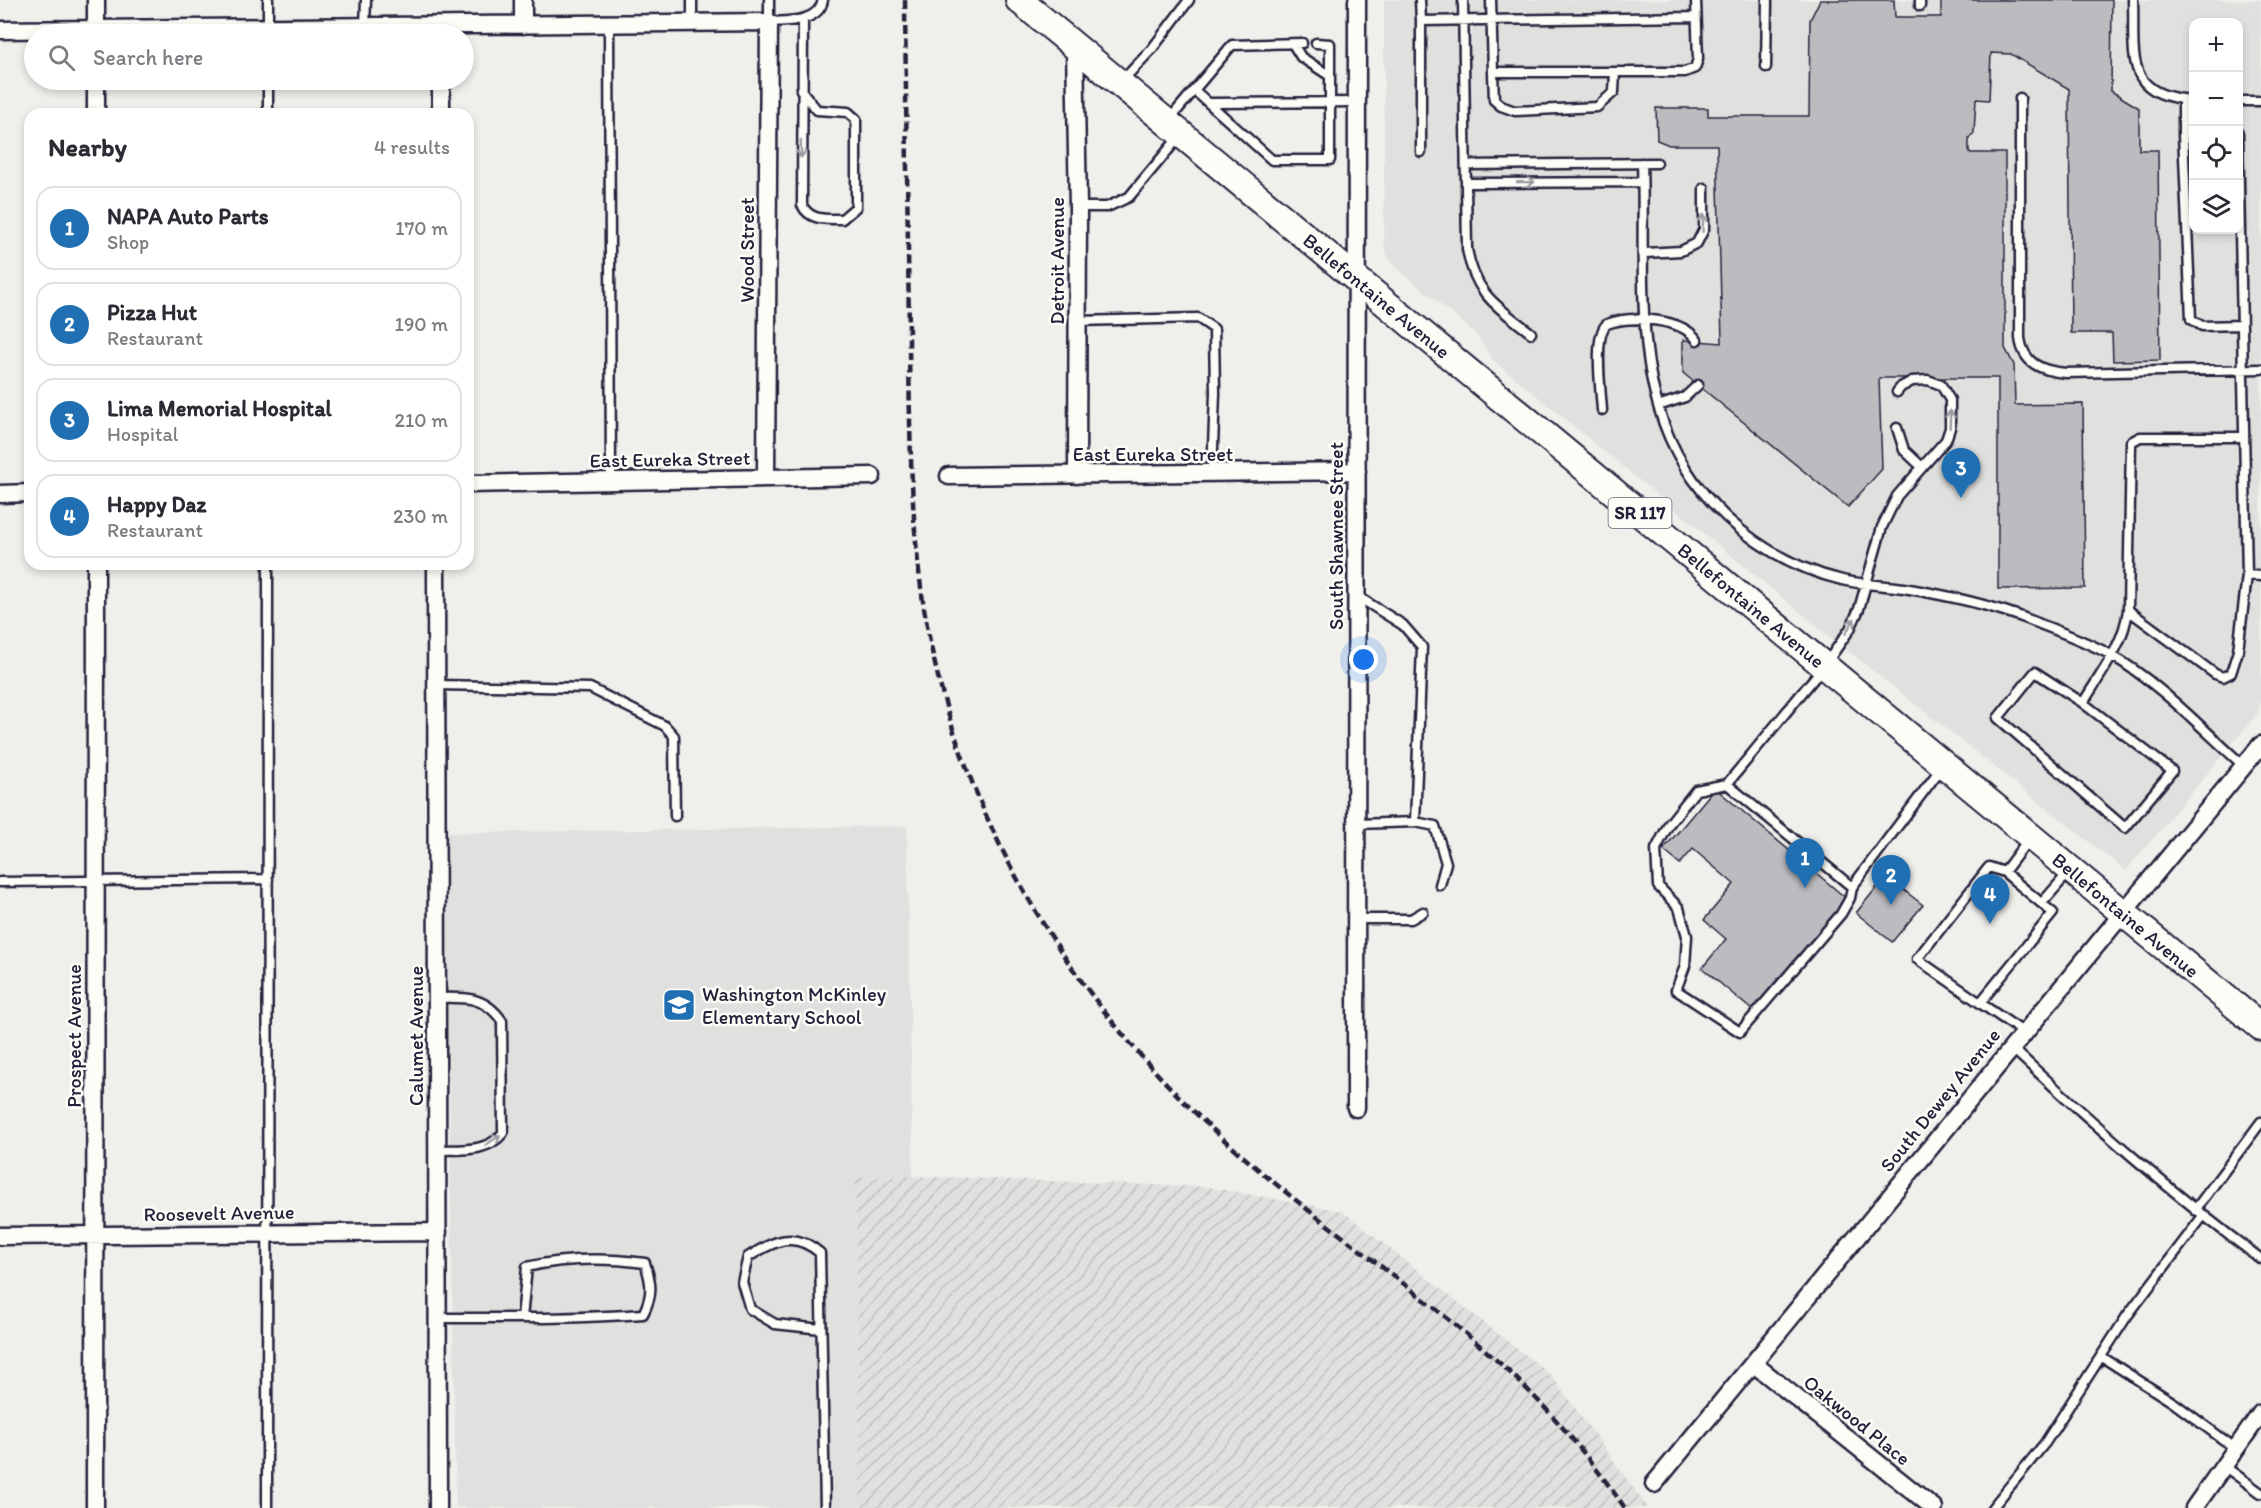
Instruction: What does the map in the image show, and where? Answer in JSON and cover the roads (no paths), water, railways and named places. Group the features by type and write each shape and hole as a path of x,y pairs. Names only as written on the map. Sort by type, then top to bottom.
{"main road":[{"name":"Bellefontaine Avenue","path":"1033,8 1120,84 2261,1027"}],"street":[{"path":"96,0 96,24"},
{"path":"523,0 523,25"},
{"name":"South Shawnee Street","path":"1356,1108 1357,0"},
{"path":"474,28 523,25 769,22"},
{"name":"Wood Street","path":"766,478 769,22"},
{"path":"0,30 24,30"},
{"name":"Detroit Avenue","path":"1076,47 1077,476"},
{"path":"96,90 96,108"},
{"path":"441,90 441,108"},
{"name":"East Eureka Street","path":"949,476 1212,475 1357,471"},
{"name":"East Eureka Street","path":"474,484 872,476"},
{"path":"0,494 24,493"},
{"name":"Prospect Avenue","path":"95,1508 96,570"},
{"name":"Calumet Avenue","path":"436,570 438,1508"},
{"name":"South Dewey Avenue","path":"1654,1484 2261,745"},
{"name":"Roosevelt Avenue","path":"0,1236 438,1232"},
{"name":"Oakwood Place","path":"1754,1364 1934,1508"},
{"path":"2194,1508 2261,1413"}],"lane":[{"path":"268,0 268,24"},
{"path":"365,24 366,0"},
{"path":"692,0 692,23"},
{"path":"769,0 769,22 803,19 815,14 823,0"},
{"path":"1120,84 1152,49 1189,0"},
{"path":"1420,0 1421,152"},
{"path":"1463,0 1468,165 1467,249 1474,279 1490,301 1531,333"},
{"path":"1491,0 1494,100 1501,106 1515,111 1597,107 1614,92 1615,72"},
{"path":"1493,72 1685,72 1695,68 1698,59 1696,0"},
{"path":"1766,67 1767,0"},
{"path":"2133,0 2137,72 2148,88 2172,98 2189,100"},
{"path":"1421,21 1696,17"},
{"path":"801,90 817,110 848,112 856,119 856,207 842,219 816,218 806,214 802,205 801,90 803,19"},
{"path":"609,24 611,482"},
{"path":"1194,90 1272,160 1330,160 1330,44 1316,43"},
{"path":"1078,207 1107,207 1129,197 1174,128 1194,90 1232,45 1298,44 1301,57 1330,76"},
{"path":"268,90 268,108"},
{"path":"2020,98 2020,338 2026,358 2042,369 2066,373 2261,369"},
{"path":"2184,99 2191,319 2202,326 2242,325"},
{"path":"2243,100 2261,101"},
{"path":"1211,104 1357,102"},
{"path":"2184,133 2189,133"},
{"path":"1642,163 1646,321 1650,367 1658,406 1674,449 1713,505 1761,545 1802,566 1846,581 1988,606 2034,621 2111,656 2165,696 2245,767"},
{"path":"1468,165 1657,163"},
{"path":"2128,610 2215,674 2226,676 2231,673 2238,651 2247,575 2239,180"},
{"path":"1468,183 1642,182"},
{"path":"1645,253 1681,251 1697,243 1704,229 1704,188"},
{"path":"1078,321 1198,318 1214,329 1215,393 1212,475"},
{"path":"1602,410 1601,331 1613,322 1646,321 1680,326 1691,332 1696,340"},
{"path":"1897,392 1906,383 1928,380 1941,385 1950,400 1950,428 1947,440 1940,450 1897,496 1882,526 1867,583 1850,629 1825,665 1727,784 1696,790 1669,824 1656,849 1658,886 1679,908 1687,936 1685,966 1676,990 1740,1032 1841,914 1850,898 1852,886 1944,765"},
{"path":"1658,406 1685,397 1698,385"},
{"path":"1897,428 1904,450 1922,467"},
{"path":"2083,703 2125,632 2128,610 2131,442 2140,437 2243,437"},
{"path":"267,1508 268,570"},
{"path":"2247,575 2261,576"},
{"path":"1357,596 1403,625 1422,647 1414,822"},
{"path":"2035,672 2083,703 2172,771 2125,828 1998,718 2035,672"},
{"path":"436,685 590,688 665,726 674,736 675,816"},
{"path":"1727,784 1852,886"},
{"path":"1357,824 1414,822 1435,826 1446,864 1440,885"},
{"path":"2004,872 2031,837"},
{"path":"1980,1003 2054,913 2004,872 1989,867 1917,959 1980,1003 2024,1032"},
{"path":"2042,903 2071,870"},
{"path":"0,882 268,879"},
{"path":"1357,919 1411,919 1423,912"},
{"path":"437,998 469,997 494,1009 502,1022 503,1133 496,1142 476,1149 437,1150"},
{"path":"2011,1047 2087,1119 2195,1210 2261,1259"},
{"path":"2195,1210 2261,1122"},
{"path":"1992,1508 2045,1443 2127,1316 2203,1216"},
{"path":"821,1329 775,1324 750,1309 742,1282 748,1257 766,1246 788,1239 807,1241 820,1252 825,1508"},
{"path":"438,1318 522,1318 643,1314 651,1299 651,1282 645,1263 621,1260 549,1261 527,1267 522,1318"},
{"path":"2102,1357 2174,1403 2236,1449"},
{"path":"2224,1466 2261,1493"}],"railway":[{"path":"905,0 910,418 919,574 932,651 949,718 972,783 1001,846 1033,907 1071,966 1112,1021 1157,1074 1206,1123 1278,1186 1430,1304 1503,1366 1568,1434 1625,1508"}],"place":[{"name":"Lima Memorial Hospital","path":"1961,498"},
{"name":"NAPA Auto Parts","path":"1805,888"},
{"name":"Pizza Hut","path":"1891,905"},
{"name":"Happy Daz","path":"1990,924"},
{"name":"Washington McKinley Elementary School","path":"679,1005"}]}
